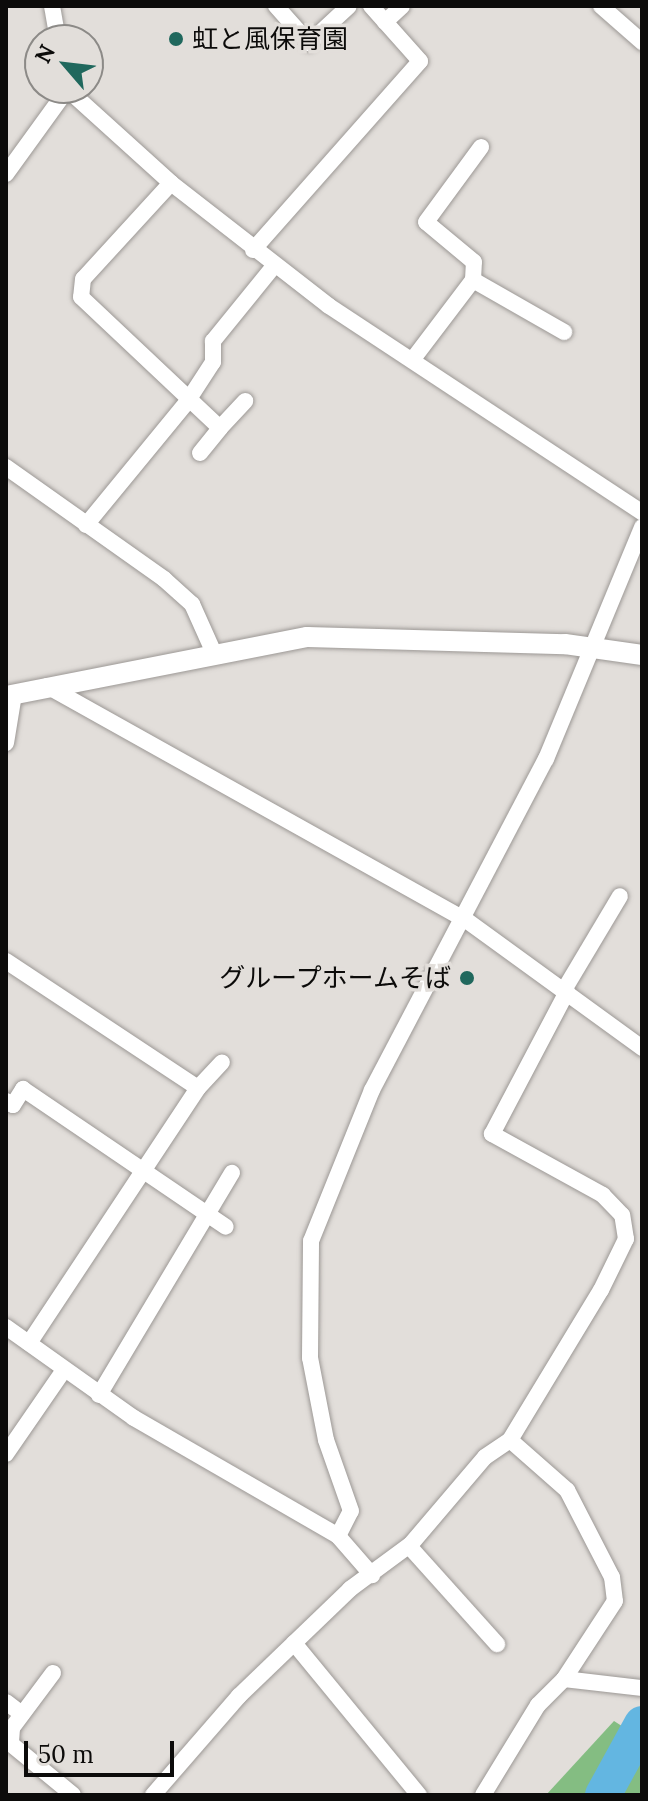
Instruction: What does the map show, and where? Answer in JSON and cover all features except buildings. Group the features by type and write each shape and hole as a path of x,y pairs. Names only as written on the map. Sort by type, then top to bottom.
{"street":[{"path":"276,6 309,43 349,6"},
{"path":"253,250 420,61 371,6"},
{"path":"385,22 402,6"},
{"path":"601,6 642,42"},
{"path":"6,174 56,104"},
{"path":"82,104 171,183 274,266 642,512"},
{"path":"413,359 473,280 474,262 426,222 481,147"},
{"path":"171,183 83,279 81,297 187,402 220,428"},
{"path":"86,525 187,402 213,362 213,341 274,266"},
{"path":"473,280 564,332"},
{"path":"200,453 245,401"},
{"path":"6,467 192,604 213,651"},
{"path":"338,1536 351,1511 326,1440 310,1358 311,1241 372,1090 466,920 546,759 587,647 642,527"},
{"path":"6,743 10,695 213,651 307,637 587,647 642,655"},
{"path":"47,686 466,920 642,1048"},
{"path":"153,1795 294,1643 409,1546 485,1457 510,1440 626,1239 622,1215 603,1195 492,1134 565,991 620,896"},
{"path":"6,961 198,1088"},
{"path":"29,1343 137,1171 198,1088 222,1062"},
{"path":"6,1101 13,1105 23,1089 137,1171 226,1227"},
{"path":"99,1395 232,1173"},
{"path":"6,1327 99,1395 338,1536 372,1575"},
{"path":"6,1454 64,1370"},
{"path":"483,1795 538,1705 564,1679 615,1601 612,1577 567,1490 510,1440"},
{"path":"409,1546 497,1644"},
{"path":"294,1643 419,1795"},
{"path":"53,1673 22,1714 11,1744 73,1795"},
{"path":"564,1679 642,1688"},
{"path":"6,1702 22,1714"}],"green space":[{"path":"614,1721 642,1739 642,1795 546,1795"}],"waterway":[{"path":"603,1795 642,1724"}],"place":[{"name":"虹と風保育園","path":"176,39"},
{"name":"グループホームそば","path":"467,978"}]}
